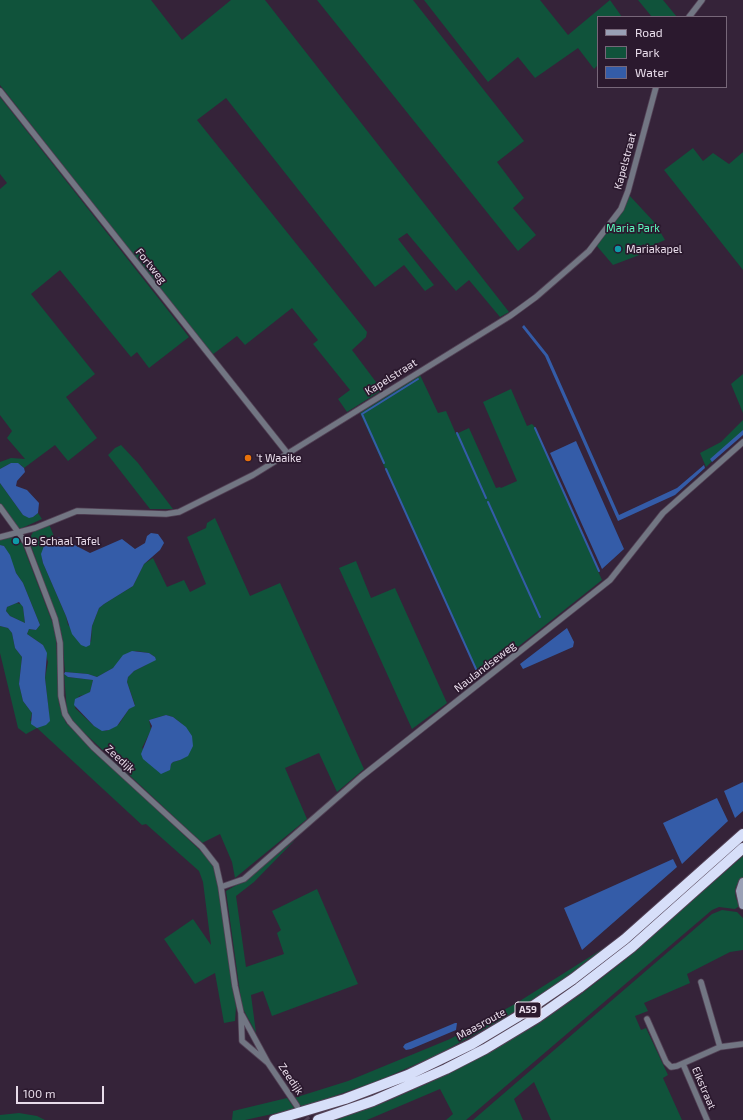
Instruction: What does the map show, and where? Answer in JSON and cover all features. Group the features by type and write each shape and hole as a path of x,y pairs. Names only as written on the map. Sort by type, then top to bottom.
{"highway":[{"name":"Maasroute","path":"274,1120 333,1103 408,1075 472,1044 517,1017 568,983 625,939 743,834"},
{"name":"Maasroute","path":"318,1120 373,1101 446,1070 538,1017 580,988 621,956 743,848"}],"main road":[{"path":"743,882 740,891 743,902"}],"street":[{"path":"690,16 702,0"},
{"name":"Kapelstraat","path":"0,537 20,533 77,511 166,514 179,512 239,483 288,454 510,316 536,297 589,250 617,214 625,199 656,88"},
{"name":"Fortweg","path":"0,90 288,454"},
{"name":"Naulandseweg","path":"222,887 244,879 361,777 610,580 663,513 743,442"},
{"name":"Zeedijk","path":"0,507 26,543 58,629 60,643 61,696 65,714 70,722 93,747 207,852 216,866 222,887 235,986 241,1012 242,1042 268,1063"},
{"path":"701,982 720,1047"},
{"name":"Zeedijk","path":"241,1012 268,1063 297,1106"},
{"path":"647,1019 666,1062 671,1067 683,1064 720,1047 743,1044"},
{"name":"Eikstraat","path":"683,1064 707,1120"}],"green space":[{"path":"0,0 151,0 182,40 231,0 265,0 509,312 500,317 469,280 456,291 407,233 398,239 434,285 425,291 404,265 375,287 226,98 197,120 367,332 366,337 352,350 382,390 347,412 338,399 350,390 313,344 318,340 292,308 245,345 237,336 212,355 0,85"},
{"path":"317,0 413,0 524,141 497,162 524,198 513,208 536,235 518,251"},
{"path":"424,0 540,0 568,35 610,0 621,16 597,16 597,66 594,69 578,48 535,78 518,57 488,82"},
{"path":"638,0 663,0 676,16 651,16"},
{"path":"0,97 189,337 149,368 137,352 131,357 60,270 31,294 95,374 66,397 97,438 68,461 55,445 24,468 21,465 11,463 0,469 0,462 11,458 25,459 7,438 12,431 0,415 0,189 7,183 0,174"},
{"path":"693,148 703,161 713,153 729,164 743,152 743,270 664,170"},
{"name":"Maria Park","path":"629,195 655,223 665,240 646,248 644,244 640,246 642,254 613,265 596,245 620,214"},
{"path":"743,374 743,413 731,384"},
{"path":"420,375 438,413 446,411 456,434 469,428 496,488 501,488 517,481 483,402 511,389 527,426 532,424 535,427 602,580 480,677 360,413"},
{"path":"743,420 743,432 706,467 700,453 721,442"},
{"path":"121,445 138,463 173,509 150,509 108,455 115,448"},
{"path":"0,483 23,515 33,517 38,513 42,519 22,528 17,528 0,504"},
{"path":"215,518 250,596 280,583 364,769 337,792 319,753 285,768 307,819 235,878 232,862 220,834 202,843 77,726 67,712 64,674 68,677 93,680 90,692 86,695 79,696 75,708 94,726 106,731 119,724 129,709 135,705 127,682 128,677 134,671 146,665 155,657 149,653 136,651 120,659 117,666 97,677 88,674 65,672 62,636 58,621 29,540 33,532 49,524 55,539 47,543 42,559 43,563 66,616 68,625 91,642 92,626 99,608 133,586 144,564 153,558 167,587 184,580 190,592 206,584 187,537 206,528 207,523","holes":["166,715 173,717 182,724 180,760 173,762 171,767 142,748 151,730 149,720"]},
{"path":"11,537 18,539 22,543 53,624 56,640 59,704 66,723 207,857 214,868 220,893 236,1007 235,1021 224,1023 215,973 195,984 164,939 193,919 211,945 203,882 199,871 146,824 142,825 37,728 26,734 18,728 0,653 0,626 8,628 12,633 15,648 22,657 19,684 23,701 32,713 30,721 49,714 45,678 48,662 43,645 27,634 29,629 36,630 40,625 23,583 16,573 4,546 0,545 0,539"},
{"path":"356,561 371,598 395,588 447,703 412,729 339,568"},
{"path":"16,603 21,604 23,607 25,623 10,616 6,611 7,607"},
{"path":"295,840 254,882 236,896 246,967 284,954 277,933 281,930 272,911 317,889 358,984 272,1016 263,991 251,995 256,1033 242,1007 226,891 247,879"},
{"path":"743,856 743,878 736,886 735,892 736,899 741,905 735,909 719,907 712,910 466,1120 446,1120 453,1114 440,1089 367,1120 333,1120 388,1101 433,1081 535,1026 580,995 625,960"},
{"path":"722,910 737,912 743,918 743,950 730,952 687,974 690,983 644,1003 648,1011 635,1016 641,1030 646,1028 668,1075 663,1078 682,1120 551,1120 534,1082 514,1099 523,1120 473,1120 712,914"},
{"path":"607,946 573,973 508,1016 437,1055 378,1081 302,1107 294,1098 348,1081 450,1039 515,1004"},
{"path":"287,1098 295,1109 245,1120 232,1120 233,1111"},
{"path":"19,1113 37,1116 45,1120 0,1120 0,1115"}],"water":[{"path":"524,325 548,355 619,515 677,488 704,465 705,468 675,495 618,521 545,356 522,327"},
{"path":"743,430 743,435 712,462 710,459"},
{"path":"576,441 624,549 602,569 550,453"},
{"path":"11,463 18,463 24,468 25,472 17,481 16,486 27,490 39,503 38,513 33,517 29,518 23,515 0,483 0,469"},
{"path":"151,533 158,534 163,541 164,543 160,550 144,564 133,586 99,608 92,626 90,645 86,647 81,645 72,634 66,616 43,563 41,554 44,546 59,537 90,553 122,539 135,549 145,543 147,536"},
{"path":"0,545 4,546 10,555 16,573 23,583 40,625 36,630 29,629 27,634 43,645 47,653 45,678 50,721 46,725 37,728 31,724 32,713 23,701 19,684 22,657 15,648 12,633 8,628 0,626","holes":["19,602 23,607 25,623 10,616 6,611 7,607"]},
{"path":"567,628 574,642 573,647 523,669 520,664"},
{"path":"132,651 149,653 155,657 156,660 134,671 128,677 127,682 135,706 129,709 117,726 109,730 102,731 94,726 74,705 75,699 90,692 93,680 68,677 64,674 65,672 88,674 97,677 113,668 123,655"},
{"path":"166,715 173,717 186,727 192,736 193,746 188,756 173,762 170,770 161,774 143,759 141,754 152,726 149,720"},
{"path":"743,782 743,811 735,818 724,791"},
{"path":"717,798 728,821 682,864 663,823"},
{"path":"673,859 677,867 582,950 564,908"},
{"path":"457,1023 456,1030 411,1049 406,1050 403,1047 405,1044"}],"waterway":[{"path":"384,463 362,414 418,379"},
{"path":"535,428 599,571"},
{"path":"457,433 486,498"},
{"path":"386,469 476,669"},
{"path":"488,502 540,617"}],"tunnel":[{"path":"301,1111 308,1120"}],"place":[{"name":"Mariakapel","path":"618,249"},
{"name":"'t Waaike","path":"248,458"},
{"name":"De Schaal Tafel","path":"16,541"}]}
